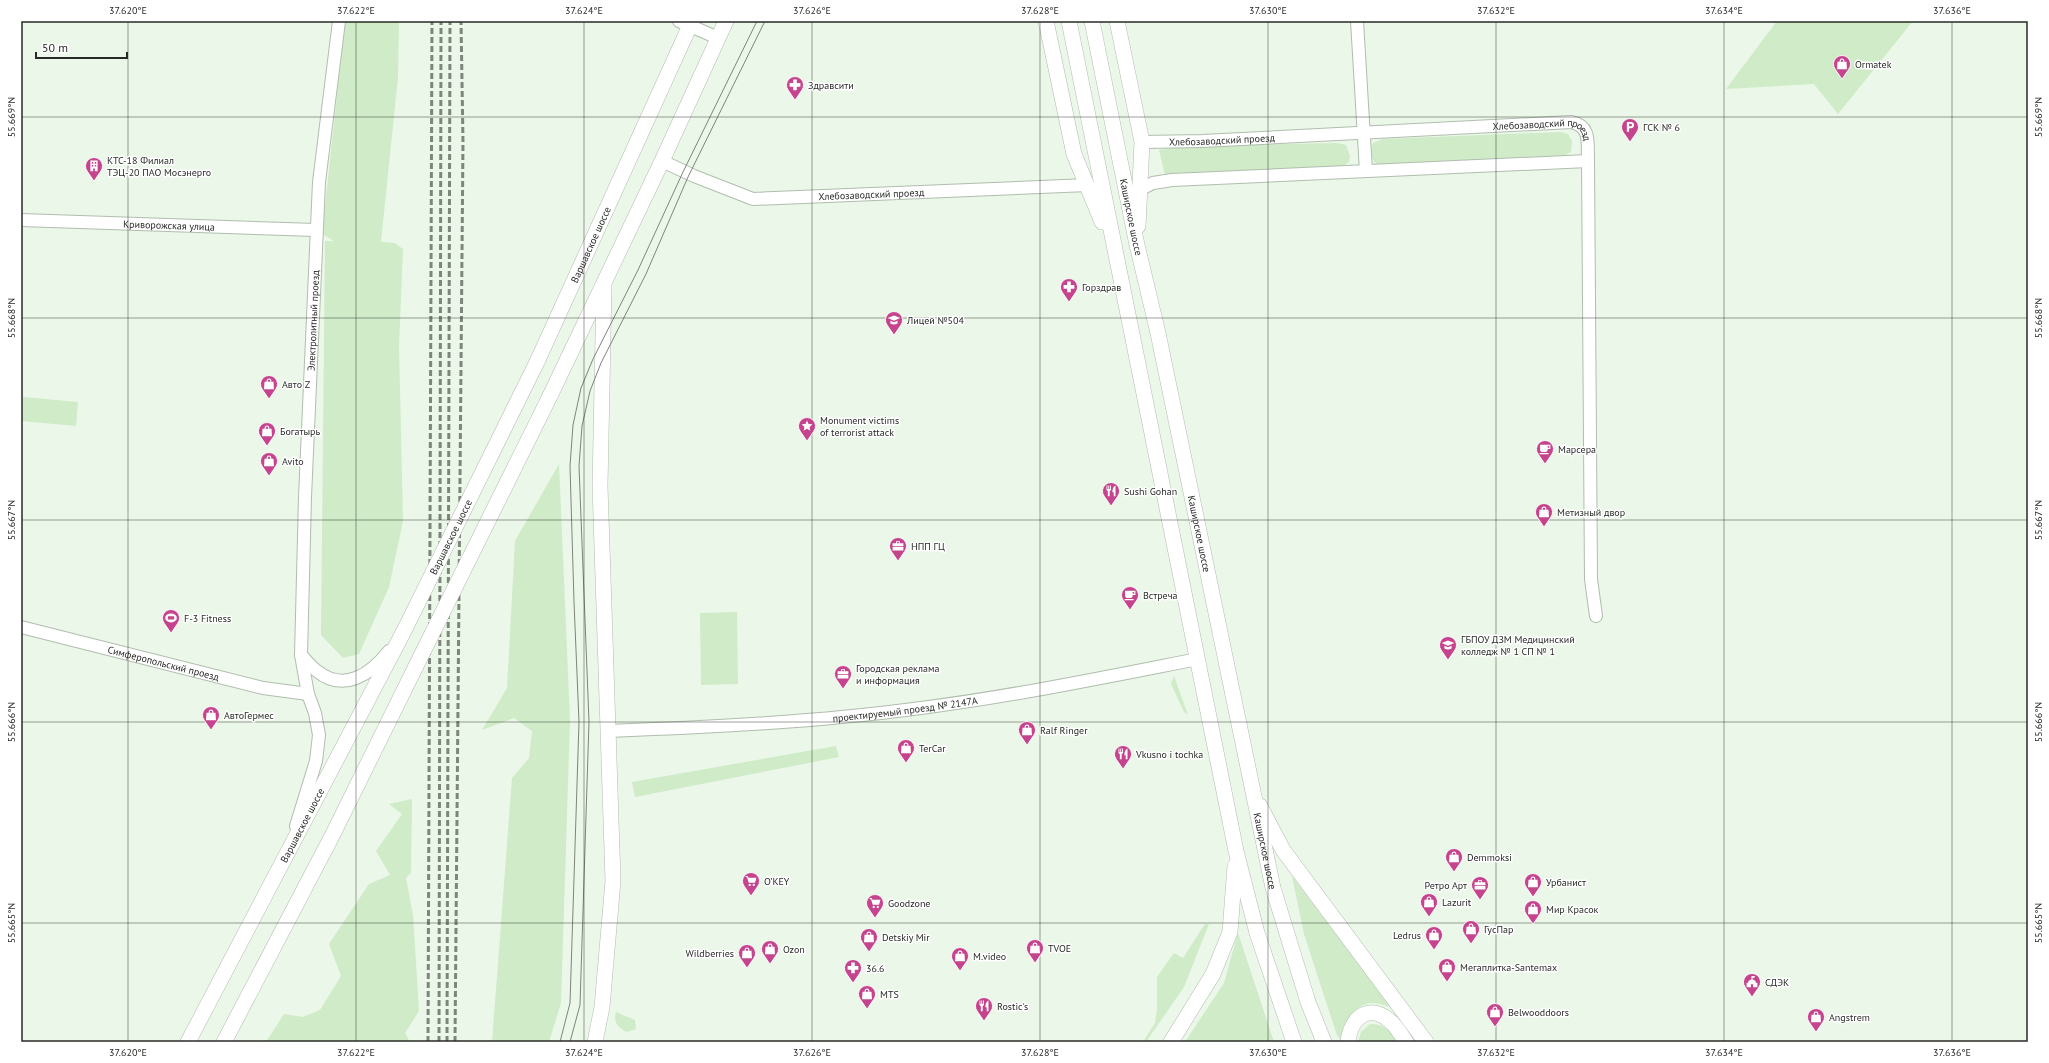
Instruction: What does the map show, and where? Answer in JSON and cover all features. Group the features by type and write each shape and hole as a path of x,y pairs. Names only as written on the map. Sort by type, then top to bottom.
{"main road":[{"path":"224,1042 332,836 550,396 604,286 726,21"},
{"path":"1046,21 1074,154 1088,185 1116,258"},
{"path":"1069,21 1151,435 1198,659 1236,851 1257,933 1294,1042"},
{"name":"Каширское шоссе","path":"1092,21 1137,245 1158,333 1273,888 1308,1002 1324,1042"},
{"path":"1117,21 1142,142 1141,189 1137,245"},
{"name":"Варшавское шоссе","path":"188,1042 403,634 537,362 687,23"},
{"path":"595,1042 602,1006 613,881 600,478 604,286"},
{"path":"1252,791 1283,850 1426,1042"},
{"path":"1170,1042 1213,974 1230,932 1233,910 1236,851"},
{"path":"1348,1042 1351,1028 1356,1019 1363,1015 1374,1014 1383,1017 1393,1024 1406,1042"}],"street":[{"name":"Электролитный проезд","path":"288,854 316,761 319,735 316,713 308,694 301,655 305,497 319,182 339,21"},
{"path":"1357,21 1366,171"},
{"path":"687,23 718,38"},
{"name":"Хлебозаводский проезд","path":"1141,189 1153,183 1172,180 1588,161 1586,131 1580,124 1571,122 1363,134 1165,143 1142,142"},
{"name":"Хлебозаводский проезд","path":"662,161 694,176 753,199 1088,185"},
{"path":"1588,161 1592,579 1596,616"},
{"name":"Криворожская улица","path":"21,220 316,230"},
{"name":"Симферопольский проезд","path":"21,627 263,688 308,694"},
{"path":"301,655 316,671 324,676 335,681 349,681 364,675 379,664 403,634"},
{"name":"проектируемый проезд № 2147А","path":"608,731 774,724 921,708 998,696 1198,659"}],"green space":[{"path":"345,21 399,21 398,77 381,242 395,243 403,249 399,346 403,521 389,587 359,654 343,658 321,635 325,241 334,241 322,234"},
{"path":"1777,21 1913,21 1838,114 1814,84 1726,89"},
{"path":"1560,132 1568,134 1572,141 1571,152 1560,158 1379,166 1374,161 1371,152 1373,143 1383,139"},
{"path":"1337,143 1346,145 1350,156 1349,162 1340,168 1165,175 1159,150 1181,146"},
{"path":"23,397 78,402 76,426 21,421"},
{"path":"559,464 570,720 561,1003 549,1042 492,1042 512,778 529,758 532,731 514,718 482,730 507,688 515,541"},
{"path":"737,612 738,684 701,685 700,613"},
{"path":"1174,676 1188,715 1184,712 1171,684"},
{"path":"836,746 839,757 635,797 632,782"},
{"path":"412,799 411,873 406,878 413,915 419,1011 405,1033 410,1042 266,1042 284,1014 303,1017 320,1010 341,976 329,944 369,884 390,875 376,851 402,814 389,804"},
{"path":"1292,876 1391,1007 1373,1003 1360,1007 1352,1017 1342,1042 1337,1035 1304,934"},
{"path":"1205,924 1209,924 1184,987 1146,1042 1143,1042 1155,1023 1157,1009 1157,977 1174,953 1183,958"},
{"path":"1238,933 1274,1042 1185,1042 1224,983"},
{"path":"616,1012 635,1020 636,1029 627,1032 621,1029 615,1019"},
{"path":"1370,1024 1384,1027 1398,1042 1358,1042 1361,1032"}],"tram line":[{"path":"560,1042 570,1003 579,722 570,466 573,425 581,388 593,359 638,270 683,172 757,21"},
{"path":"570,1042 580,1005 589,722 579,466 582,426 590,391 601,363 646,274 688,177 765,21"}],"railway":[{"path":"428,1042 432,21"},
{"path":"439,1042 441,21"},
{"path":"447,1042 450,21"},
{"path":"455,1042 463,142 461,21"}],"place":[{"name":"Ormatek","path":"1842,79"},
{"name":"Здравсити","path":"795,100"},
{"name":"ГСК № 6","path":"1630,142"},
{"name":"КТС-18 Филиал ТЭЦ-20 ПАО Мосэнерго","path":"94,181"},
{"name":"Горздрав","path":"1069,302"},
{"name":"Лицей №504","path":"894,335"},
{"name":"Авто Z","path":"269,399"},
{"name":"Monument victims of terrorist attack","path":"807,441"},
{"name":"Богатырь","path":"267,446"},
{"name":"Марсера","path":"1545,464"},
{"name":"Avito","path":"269,476"},
{"name":"Sushi Gohan","path":"1111,506"},
{"name":"Метизный двор","path":"1544,527"},
{"name":"НПП ГЦ","path":"898,561"},
{"name":"Встреча","path":"1130,610"},
{"name":"F-3 Fitness","path":"171,633"},
{"name":"ГБПОУ ДЗМ Медицинский колледж № 1 СП № 1","path":"1448,660"},
{"name":"Городская реклама и информация","path":"843,689"},
{"name":"АвтоГермес","path":"211,730"},
{"name":"Ralf Ringer","path":"1027,745"},
{"name":"TerCar","path":"906,763"},
{"name":"Vkusno i tochka","path":"1123,769"},
{"name":"Demmoksi","path":"1454,872"},
{"name":"O’KEY","path":"751,896"},
{"name":"Урбанист","path":"1533,897"},
{"name":"Ретро Арт","path":"1480,900"},
{"name":"Lazurit","path":"1429,917"},
{"name":"Goodzone","path":"875,918"},
{"name":"Мир Красок","path":"1533,924"},
{"name":"ГусПар","path":"1471,944"},
{"name":"Ledrus","path":"1434,950"},
{"name":"Detskiy Mir","path":"869,952"},
{"name":"TVOE","path":"1035,963"},
{"name":"Ozon","path":"770,964"},
{"name":"Wildberries","path":"747,968"},
{"name":"M.video","path":"960,971"},
{"name":"Мегаплитка-Santemax","path":"1447,982"},
{"name":"36.6","path":"853,983"},
{"name":"СДЭК","path":"1752,997"},
{"name":"MTS","path":"867,1009"},
{"name":"Rostic's","path":"984,1021"},
{"name":"Belwooddoors","path":"1495,1027"},
{"name":"Angstrem","path":"1816,1032"}]}
